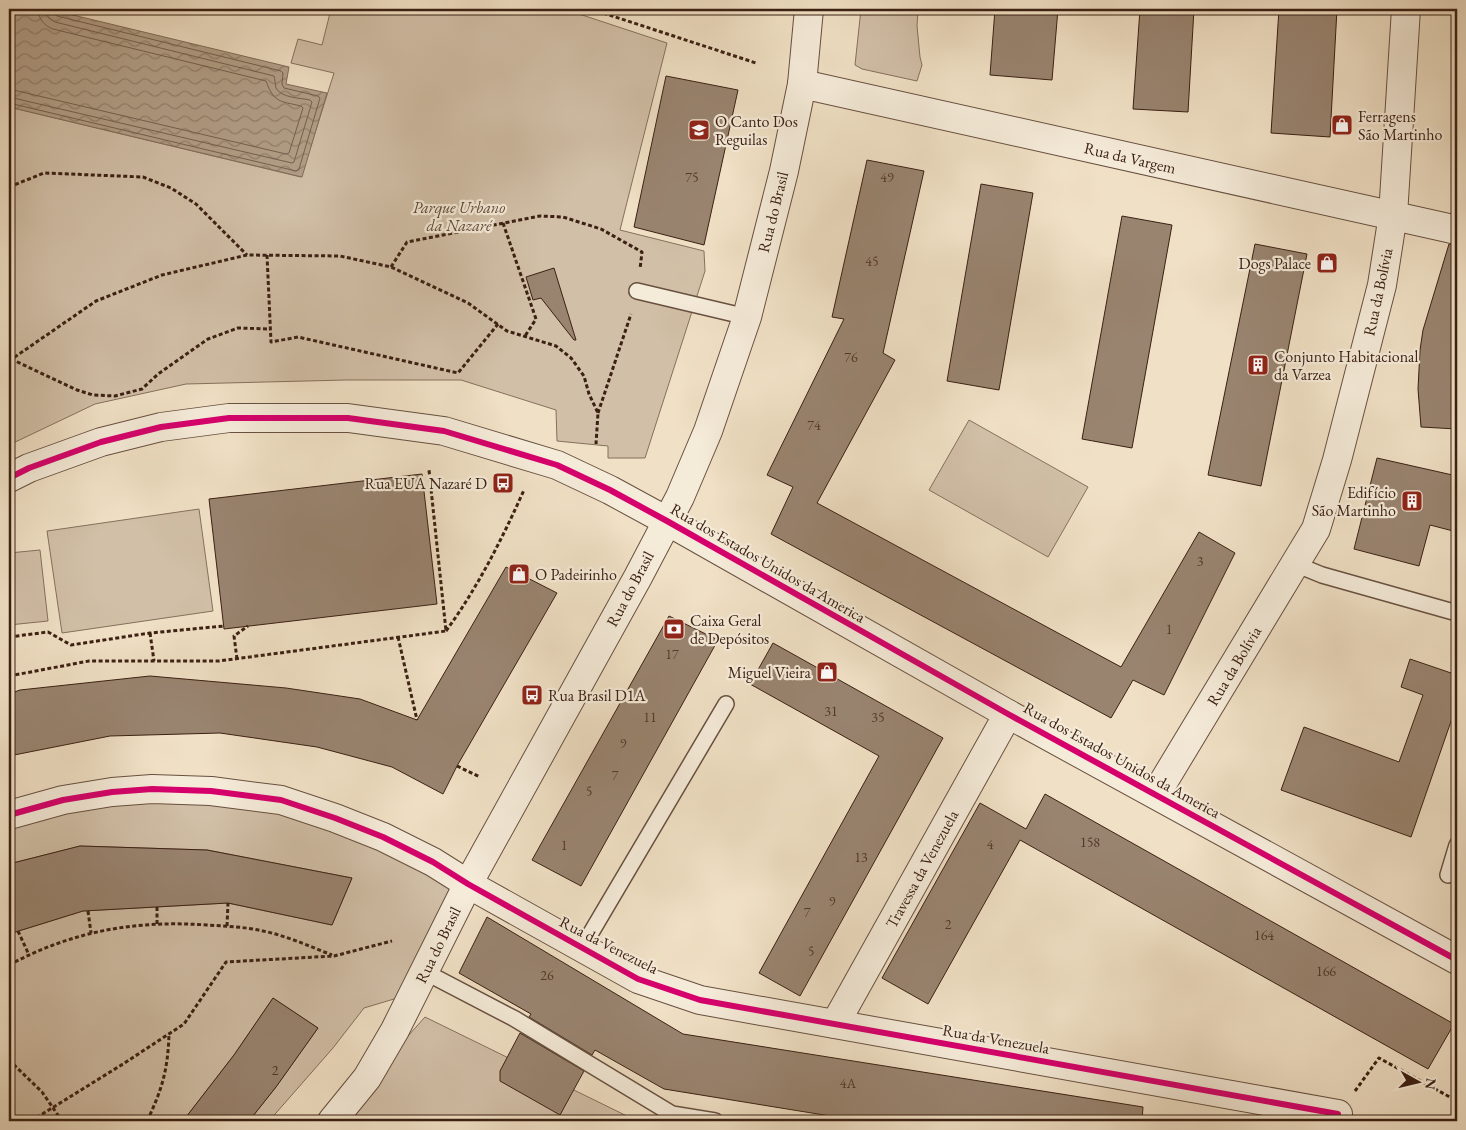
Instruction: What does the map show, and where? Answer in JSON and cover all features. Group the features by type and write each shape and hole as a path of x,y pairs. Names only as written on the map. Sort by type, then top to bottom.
{"street":[{"name":"Rua do Brasil","path":"332,1121 367,1078 395,1030 468,884 680,497 708,431 747,316 784,171 802,84 809,9"},
{"name":"Rua da Bolívia","path":"1156,794 1316,529 1337,460 1382,285 1392,216 1406,9"},
{"name":"Rua da Vargem","path":"802,84 1457,230"},
{"name":"Rua dos Estados Unidos da America","path":"9,478 29,468 102,442 161,427 229,418 348,418 444,431 557,465 610,490 667,521 1008,714 1457,960"},
{"name":"Travessa da Venezuela","path":"835,1024 1008,714"},
{"name":"Rua da Venezuela","path":"9,816 63,800 112,792 152,789 211,791 281,800 383,836 433,862 468,884 638,979 700,1000 1338,1114"}],"lane":[{"path":"637,291 747,316"},
{"path":"1295,564 1322,575 1456,608"},
{"path":"582,948 726,704"},
{"path":"1448,875 1457,845"},
{"path":"424,972 515,1019 672,1114 715,1121"}],"path":[{"path":"591,9 756,63"},
{"path":"9,187 44,173 143,177 171,188 196,204 247,255"},
{"path":"391,268 407,242 540,216 563,217 601,229 642,252 637,291 625,335 598,414 596,444"},
{"path":"503,222 536,319 524,336"},
{"path":"10,360 96,300 162,275 247,255 340,256 391,268 468,303 507,331 556,346 571,358 584,376 589,394 598,414"},
{"path":"267,255 270,342 298,337 458,373 498,324"},
{"path":"10,360 76,390 93,395 115,396 142,389 158,374 208,340 238,328 270,328"},
{"path":"429,470 446,631"},
{"path":"9,676 89,661 219,661 446,631 485,571 524,490"},
{"path":"9,637 48,632 71,645 150,633 224,626"},
{"path":"236,659 234,636 248,626"},
{"path":"150,633 154,661"},
{"path":"398,637 417,720"},
{"path":"457,766 480,778"},
{"path":"227,926 228,903"},
{"path":"157,907 157,924"},
{"path":"88,911 92,933"},
{"path":"9,965 67,940 104,930 140,924 182,923 264,931 294,940 334,956"},
{"path":"18,931 29,955"},
{"path":"31,1121 184,1024 226,962 334,956 392,941"},
{"path":"147,1121 166,1072 168,1034"},
{"path":"1338,1114 1378,1058 1457,1101"},
{"path":"9,1060 42,1092 62,1121"}],"green space":[{"name":"Parque Urbano da Nazaré","path":"331,9 564,9 667,43 620,230 704,251 705,271 645,458 608,458 608,446 557,441 556,410 461,380 346,380 186,384 95,404 9,445 9,107 301,177 334,73 291,63 298,39 322,45"},
{"path":"861,9 918,11 917,26 922,65 917,81 862,69 855,65"},
{"path":"969,420 1088,487 1048,557 929,490"},
{"path":"199,509 213,611 62,633 47,531"},
{"path":"40,550 48,621 9,625 9,553"},
{"path":"63,800 281,800 468,884 414,993 364,1008 333,1048 269,1121 249,1121 318,1028 273,998 234,1055 183,1121 9,1121 9,934 83,911 228,903 332,925 352,878 207,850 80,846 9,864 9,815"},
{"path":"425,1017 631,1118 647,1121 332,1121"}],"water":[{"path":"9,9 48,9 289,67 286,84 327,93 302,177 9,107"}],"building":[{"path":"995,9 1058,9 1052,80 990,75"},
{"path":"1140,9 1194,9 1188,112 1133,109"},
{"path":"1279,9 1337,9 1330,137 1271,133"},
{"path":"666,76 738,90 704,245 634,227"},
{"path":"867,160 924,171 883,353 895,360 817,503 1121,667 1199,532 1235,553 1164,695 1133,680 1111,718 771,534 793,487 767,475 844,319 832,317"},
{"path":"981,184 1033,193 999,390 947,381"},
{"path":"1122,216 1172,225 1132,448 1082,439"},
{"name":"Conjunto Habitacional da Varzea","path":"1255,244 1307,254 1261,486 1208,475"},
{"path":"1449,244 1457,245 1457,429 1421,427 1418,389 1423,330"},
{"path":"554,268 576,340 574,340 541,298 533,300 526,277"},
{"name":"Edifício São Martinho","path":"1377,458 1457,476 1457,532 1430,525 1419,566 1354,549"},
{"path":"422,474 437,604 224,629 209,499"},
{"path":"506,567 557,593 457,766 443,794 392,767 317,747 220,733 110,736 9,756 9,694 20,690 150,676 286,688 360,699 417,720"},
{"path":"669,616 718,640 581,886 532,860"},
{"path":"773,643 943,738 800,996 759,973 879,756 750,684"},
{"path":"1410,659 1457,675 1457,704 1411,837 1281,790 1304,727 1399,762 1423,695 1401,687"},
{"path":"1045,794 1454,1024 1428,1069 1020,840 928,1004 882,978 980,803 1026,829"},
{"path":"80,846 207,850 352,878 332,925 228,903 83,911 9,934 9,864"},
{"path":"487,917 683,1034 1143,1107 1142,1121 861,1121 664,1089 595,1050 592,1055 529,1017 531,1014 459,973"},
{"path":"273,998 318,1028 276,1087 249,1121 183,1121 234,1055"},
{"path":"520,1033 584,1071 560,1115 500,1081 500,1071"}],"cycle path":[{"path":"9,478 29,468 101,442 161,427 229,418 348,418 444,431 557,465 610,490 667,521 1008,714 1457,960"},
{"path":"9,815 63,800 112,792 152,789 211,791 281,800 383,837 433,862 468,884 638,979 700,1000 1338,1114"}],"place":[{"name":"Ferragens São Martinho","path":"1342,125"},
{"name":"O Canto Dos Reguilas","path":"699,130"},
{"name":"Dogs Palace","path":"1327,263"},
{"name":"Conjunto Habitacional da Varzea","path":"1258,365"},
{"name":"Rua EUA Nazaré D","path":"503,483"},
{"name":"Edifício São Martinho","path":"1412,501"},
{"name":"O Padeirinho","path":"519,574"},
{"name":"Caixa Geral de Depósitos","path":"674,629"},
{"name":"Miguel Vieira","path":"827,672"},
{"name":"Rua Brasil D1A","path":"532,695"}]}
